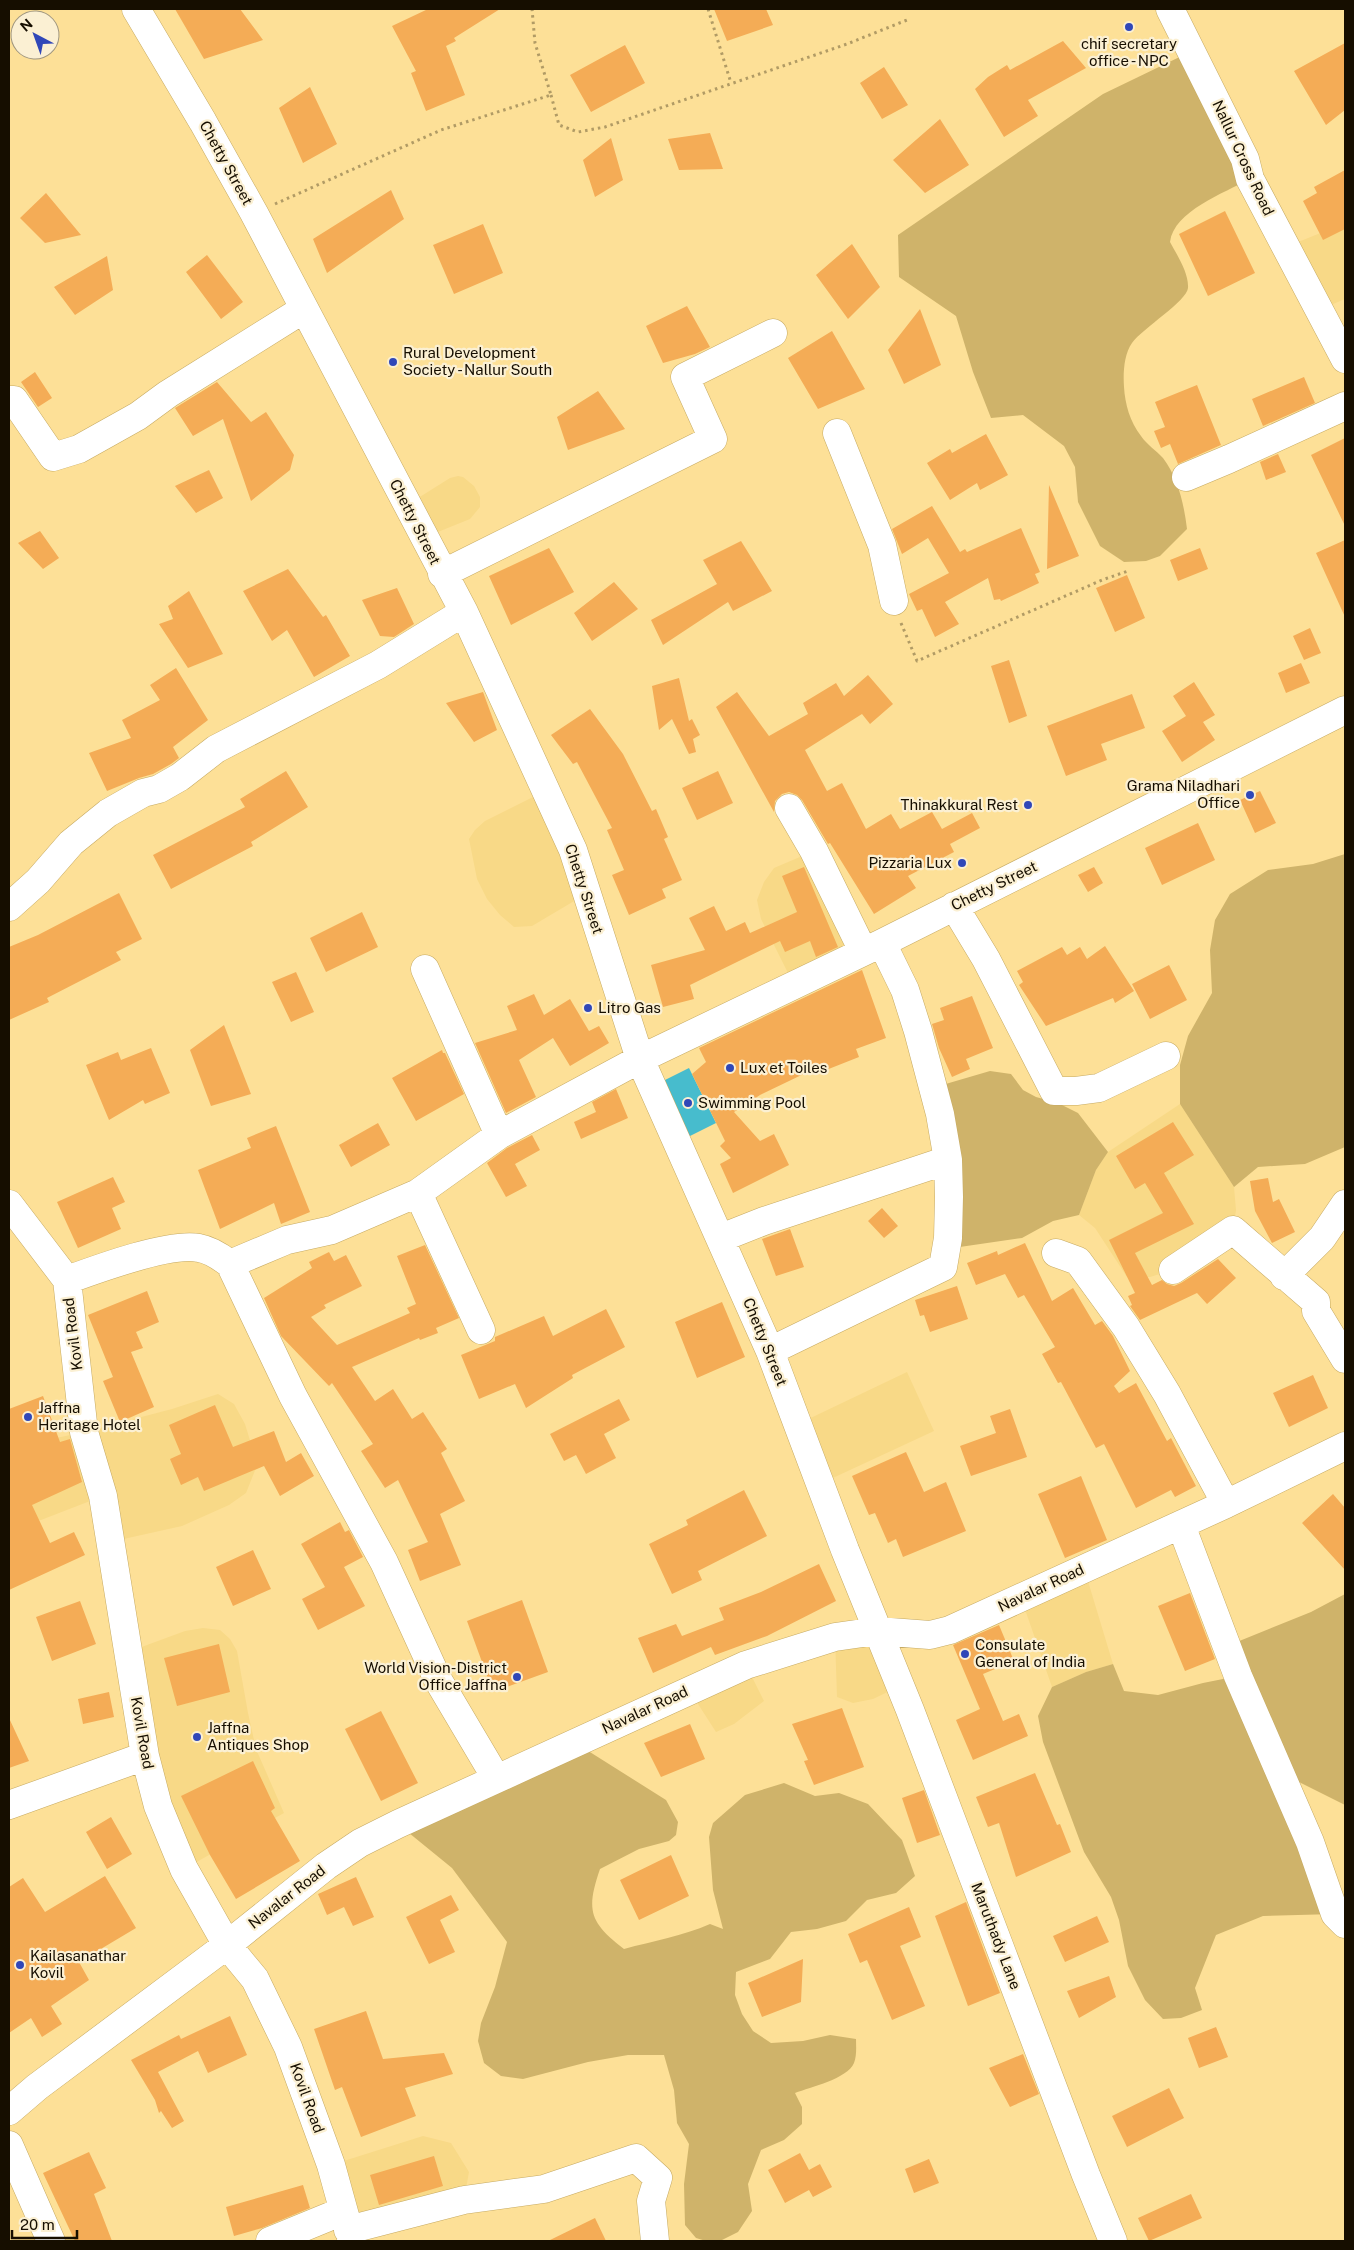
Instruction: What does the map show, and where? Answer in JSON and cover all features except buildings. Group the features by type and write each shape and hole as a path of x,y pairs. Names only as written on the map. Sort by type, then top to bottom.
{"street":[{"name":"Chetty Street","path":"136,9 203,122 254,214 442,574 464,612 573,850 640,1059 770,1351 877,1631"},
{"name":"Nallur Cross Road","path":"1170,9 1245,159 1250,179 1345,359"},
{"path":"9,400 14,400 53,457 79,449 138,416 168,394 304,309"},
{"path":"442,574 713,439 685,377 773,333"},
{"path":"1186,477 1345,406"},
{"path":"837,433 882,546 894,601"},
{"path":"9,908 38,881 71,843 108,813 143,793 159,789 180,777 216,749 378,665 464,612"},
{"name":"Chetty Street","path":"640,1059 873,947 1345,710"},
{"path":"770,1351 943,1267 948,1230 948,1160 940,1114 906,990 873,947 789,808"},
{"path":"954,906 986,959 1054,1091 1099,1088 1166,1056"},
{"path":"425,969 499,1135"},
{"path":"230,1264 287,1240 332,1230 418,1193 499,1135 640,1059"},
{"path":"721,1238 764,1220 948,1160"},
{"path":"418,1193 480,1330"},
{"name":"Kovil Road","path":"9,1204 67,1280 84,1432 103,1496 145,1756 158,1806 184,1869 227,1945 255,1979 288,2047 331,2165 348,2228"},
{"path":"1284,1276 1322,1238 1345,1204"},
{"path":"1172,1270 1233,1230 1316,1302 1316,1312 1345,1359"},
{"path":"67,1280 130,1259 180,1247 199,1248 216,1254 230,1264 293,1396 384,1562 438,1680 496,1778"},
{"path":"1056,1253 1078,1261 1126,1327 1167,1394 1226,1504"},
{"name":"Navalar Road","path":"9,2111 38,2087 227,1945 326,1866 360,1843 496,1778 746,1665 835,1637 877,1631 930,1634 950,1630 1226,1504 1345,1446"},
{"path":"1181,1524 1238,1676 1310,1842 1335,1914 1345,1924"},
{"name":"Maruthady Lane","path":"877,1631 910,1710 1086,2175 1113,2241"},
{"path":"9,1805 145,1756"},
{"path":"9,2145 51,2241"},
{"path":"270,2241 348,2228 464,2200 544,2189 636,2158 658,2178 651,2201 655,2241"}],"path":[{"path":"532,9 535,43 559,125 578,132 605,127 847,44 907,20"},
{"path":"708,9 731,83"},
{"path":"254,214 441,130 551,95"},
{"path":"894,601 903,629 917,661 1102,580 1128,571"}],"shaded area":[{"path":"1192,51 1250,179 1202,204 1181,221 1174,231 1170,242 1185,270 1188,282 1186,293 1132,343 1127,353 1124,382 1129,413 1141,436 1163,458 1173,474 1182,501 1187,529 1160,556 1146,561 1124,562 1100,546 1078,502 1075,467 1064,446 1023,415 991,418 973,372 956,316 899,277 898,235 1103,94"},
{"path":"1345,223 1345,299 1319,310 1286,247"},
{"path":"463,477 474,486 480,497 480,507 470,519 423,538 407,505 450,478"},
{"path":"547,790 586,894 532,926 514,927 500,915 487,899 477,879 469,839 485,821"},
{"path":"814,851 863,951 794,985 761,919 757,900 764,882 774,868"},
{"path":"1345,854 1345,1147 1305,1164 1258,1167 1234,1187 1180,1104 1180,1065 1188,1036 1212,993 1210,950 1215,920 1230,894 1268,870 1313,864"},
{"path":"990,1071 1011,1074 1023,1090 1036,1097 1058,1103 1078,1113 1108,1152 1096,1170 1079,1215 1053,1221 1022,1238 946,1249 932,1088"},
{"path":"1180,1104 1234,1187 1236,1210 1233,1230 1173,1270 1150,1277 1127,1277 1095,1228 1079,1215 1096,1170 1108,1152"},
{"path":"907,1372 934,1431 822,1483 798,1424"},
{"path":"218,1394 234,1404 245,1424 256,1468 246,1493 229,1505 182,1526 110,1542 103,1496 41,1520 11,1521 9,1519 9,1452 33,1443 172,1409"},
{"path":"1084,1568 1113,1664 1086,1672 1052,1687 1021,1598"},
{"path":"1345,1594 1345,1805 1281,1773 1335,1914 1263,1916 1216,1935 1195,1988 1202,2010 1181,2018 1163,2019 1145,2000 1128,1966 1119,1920 1111,1897 1084,1852 1043,1742 1038,1716 1052,1687 1086,1672 1113,1664 1124,1691 1158,1695 1238,1676 1227,1646 1311,1612"},
{"path":"203,1628 220,1630 230,1639 237,1651 256,1749 284,1813 184,1869 128,1652 185,1631"},
{"path":"877,1631 900,1686 873,1699 853,1703 837,1697 835,1637"},
{"path":"746,1665 764,1701 734,1724 716,1732 689,1690"},
{"path":"574,1742 666,1800 678,1822 676,1835 669,1841 639,1849 600,1869 593,1895 592,1905 594,1914 597,1923 624,1949 679,1935 710,1924 723,1929 713,1890 709,1837 713,1823 745,1795 784,1783 815,1796 839,1793 868,1804 902,1840 915,1876 896,1893 867,1900 846,1921 817,1929 791,1932 770,1959 736,1972 735,1995 742,2014 753,2031 771,2043 803,2041 830,2035 856,2039 856,2054 854,2063 844,2074 828,2082 795,2093 802,2107 802,2124 784,2140 761,2150 748,2184 752,2211 738,2232 720,2241 706,2241 696,2238 685,2225 684,2184 689,2144 677,2123 674,2090 664,2055 628,2055 588,2062 523,2079 501,2076 484,2063 478,2041 481,2023 495,1987 507,1942 452,1868 398,1824"},
{"path":"423,2136 451,2143 469,2172 464,2200 348,2230 331,2165"}],"water":[{"name":"Swimming Pool","path":"689,1068 716,1123 686,1138 659,1083"}],"place":[{"name":"chif secretary office - NPC","path":"1129,27"},
{"name":"Rural Development Society - Nallur South","path":"393,362"},
{"name":"Grama Niladhari Office","path":"1250,795"},
{"name":"Thinakkural Rest","path":"1028,805"},
{"name":"Pizzaria Lux","path":"962,863"},
{"name":"Litro Gas","path":"588,1008"},
{"name":"Lux et Toiles","path":"730,1068"},
{"name":"Swimming Pool","path":"688,1103"},
{"name":"Jaffna Heritage Hotel","path":"28,1417"},
{"name":"Consulate General of India","path":"965,1654"},
{"name":"World Vision-District Office Jaffna","path":"517,1677"},
{"name":"Jaffna Antiques Shop","path":"197,1737"},
{"name":"Kailasanathar Kovil","path":"20,1965"}]}
